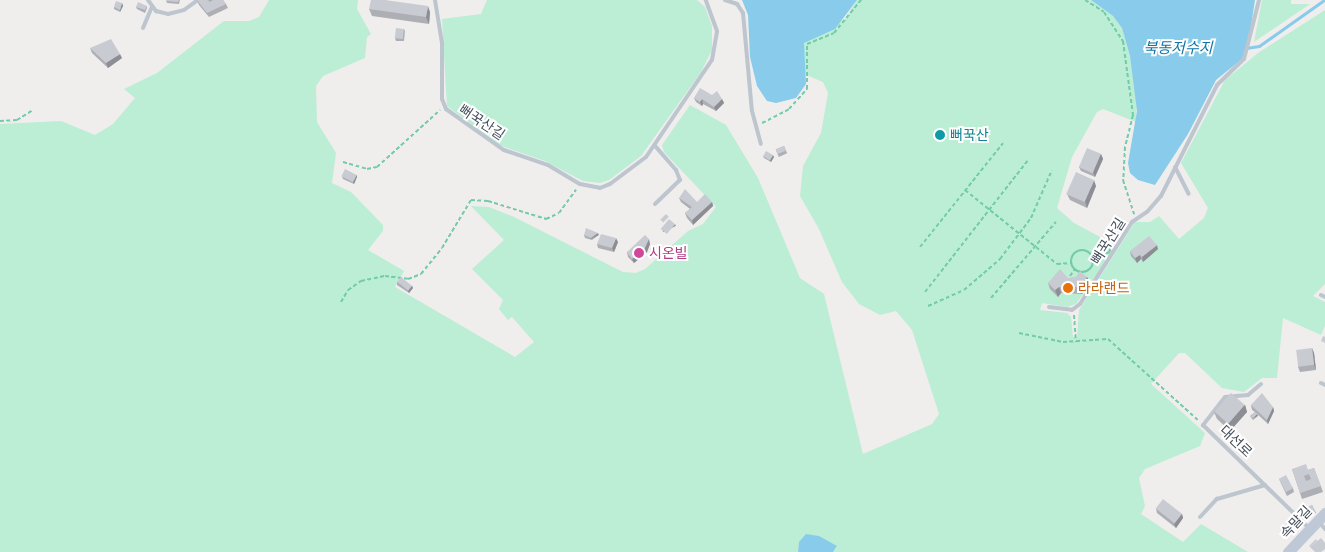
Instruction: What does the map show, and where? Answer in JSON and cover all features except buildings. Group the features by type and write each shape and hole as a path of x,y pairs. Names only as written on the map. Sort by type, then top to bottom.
{"street":[{"name":"속말길","path":"1288,552 1319,523"}],"lane":[{"path":"148,0 152,7 162,13 175,13 198,0"},
{"name":"뻐꾹산길","path":"435,0 442,43 445,107 504,150 548,165 580,184 600,188 610,184 655,146 704,74 716,50 717,31 706,0"},
{"path":"725,0 737,4 743,13 756,126 761,144"},
{"name":"뻐꾹산길","path":"1074,309 1096,280 1135,219 1154,204 1217,85 1244,60 1252,39 1259,0"},
{"path":"143,28 152,7"},
{"path":"655,146 676,170 680,180 655,204"},
{"path":"1175,167 1189,194"},
{"path":"1049,307 1074,309"},
{"name":"대선로","path":"1261,384 1248,395 1225,397 1203,425 1265,486 1319,523"},
{"path":"1200,517 1217,499 1265,486"}],"path":[{"path":"756,126 775,118 800,99 809,81 807,44 834,32 861,0"},
{"path":"1085,0 1104,12 1123,41 1133,115 1125,147 1123,180 1135,219"},
{"path":"343,162 367,169 377,167 445,107"},
{"path":"0,120 17,120 33,110"},
{"path":"920,247 1003,143"},
{"path":"925,292 1029,159"},
{"path":"928,306 948,300 980,277 1000,259 1042,198 1052,170"},
{"path":"341,302 348,290 360,281 385,276 408,279 421,274 442,248 471,200 488,201 546,219 559,213 580,184"},
{"path":"965,190 1058,266 1072,263"},
{"path":"991,298 1056,222"},
{"path":"1084,272 1075,269 1072,263 1074,254 1080,250 1092,256"},
{"path":"1092,256 1103,250"},
{"path":"1084,272 1091,267 1092,256"},
{"path":"1070,276 1075,269"},
{"path":"1074,309 1076,342"},
{"path":"1019,333 1076,342 1108,339 1203,425"}],"green space":[{"path":"269,0 358,0 357,9 371,34 367,37 365,58 323,76 316,86 317,122 336,153 332,183 351,192 383,225 383,231 368,250 404,271 395,287 515,357 534,342 512,317 508,320 499,309 503,300 472,269 504,240 471,206 489,207 514,217 623,272 636,273 645,269 688,231 703,224 716,207 664,152 662,145 690,105 726,125 758,178 800,278 824,294 863,454 932,424 939,414 912,330 896,311 880,315 859,304 842,282 819,229 800,196 803,166 821,133 828,93 823,82 806,75 803,65 804,43 845,19 857,0 1091,0 1113,16 1122,28 1130,56 1137,100 1136,122 1103,109 1097,112 1072,157 1057,208 1074,223 1117,246 1076,304 1067,307 1042,303 1040,310 1067,313 1071,317 1073,337 1077,337 1079,310 1135,222 1150,222 1159,216 1179,239 1204,218 1208,208 1181,163 1225,80 1258,53 1325,10 1325,284 1313,296 1325,302 1325,326 1321,335 1283,318 1277,378 1262,378 1244,392 1222,388 1185,353 1179,353 1151,384 1205,433 1200,446 1145,469 1139,478 1145,506 1141,514 1183,542 1201,524 1248,552 833,552 837,547 799,542 798,552 0,552 0,124 61,121 95,135 113,124 135,98 124,89 157,73 224,21 249,21 259,17"},
{"path":"487,0 697,0 705,7 712,26 712,50 701,72 641,156 609,180 600,183 583,181 545,161 499,145 447,106 442,19 481,14"},
{"path":"1262,0 1291,0 1291,4 1310,4 1254,42"}],"water":[{"path":"742,0 857,0 835,29 804,43 806,84 796,98 776,103 767,101 757,86 750,57 748,15"},
{"name":"북동저수지","path":"1091,0 1255,0 1249,39 1242,59 1216,80 1188,134 1155,185 1138,180 1130,173 1128,163 1137,111 1130,56 1122,28 1113,16"},
{"path":"806,534 819,536 837,546 833,552 798,552 799,542"}],"waterway":[{"path":"1246,48 1259,46 1324,0"}],"place":[{"name":"뻐꾹산","path":"940,135"},
{"name":"시온빌","path":"639,253"},
{"name":"라라랜드","path":"1068,288"}]}
